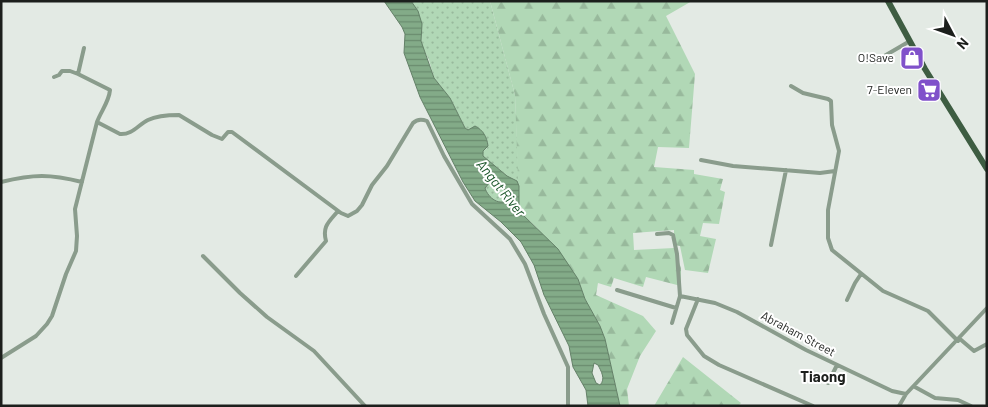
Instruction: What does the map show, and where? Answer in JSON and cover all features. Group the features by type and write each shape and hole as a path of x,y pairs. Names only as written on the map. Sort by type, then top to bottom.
{"main road":[{"path":"888,1 987,169"}],"street":[{"path":"874,62 910,41"},
{"path":"78,74 84,48"},
{"path":"1,358 36,336 52,316 76,251 75,208 97,122 108,101 110,90 78,74 62,71 57,77 54,77"},
{"path":"791,86 803,93 831,101 832,124 838,151 828,210 828,238 832,250 894,298 912,302 928,311 959,340 974,351 987,344"},
{"path":"97,122 120,134 124,134 148,120 179,115 212,136 222,139 228,132 232,132 338,211 348,216 357,211 413,123 423,119 427,121 444,156 472,204 506,235 525,264 544,314 568,367 568,406"},
{"path":"701,160 733,166 820,172 835,171"},
{"path":"771,245 786,170"},
{"path":"1,182 20,177 43,175 82,182"},
{"path":"296,276 326,241 325,228 338,211"},
{"path":"657,234 669,233 673,235 677,254 680,296 672,323"},
{"path":"203,256 267,317 314,351 365,406"},
{"path":"847,300 861,274"},
{"path":"617,290 676,308"},
{"name":"Abraham Street","path":"680,296 715,303 737,312 781,338 892,391 906,394"},
{"path":"698,299 686,329 687,335 704,356 719,365 813,406"},
{"path":"899,406 906,394 915,387 987,308"},
{"path":"828,383 837,365"},
{"path":"915,387 935,398 958,400 971,406"}],"green space":[{"path":"411,1 490,1 515,95 519,186 483,156 483,151 487,148 483,133 477,127 468,130 465,128 450,98 434,78 429,60 423,48 421,41 422,32"},
{"path":"490,1 692,1 666,16 695,74 689,148 658,147 654,167 694,170 694,174 723,179 720,190 725,192 719,224 703,223 700,236 716,239 708,273 685,270 680,246 674,245 674,230 633,233 634,250 674,248 681,268 681,286 646,277 643,287 614,278 611,287 598,283 596,295 643,316 656,331 640,356 627,389 629,406 620,406 605,339 585,299 578,279 519,208 515,95"},
{"path":"489,182 509,192 509,199 498,202 492,198 485,188"},
{"path":"683,357 741,403 738,406 654,406"}],"shaded area":[{"path":"384,1 411,1 418,11 422,24 421,41 434,78 450,98 465,128 468,130 475,126 484,134 488,146 483,151 483,156 507,176 517,181 519,186 519,208 523,215 558,249 578,279 585,299 605,339 620,406 588,406 586,390 573,367 569,346 544,295 534,265 521,242 501,222 475,201 463,182 420,97 404,53 405,34","holes":["490,182 509,192 509,199 498,202 492,198 485,188","594,363 598,365 602,375 603,380 600,385 596,383 592,373"]}],"place":[{"name":"O!Save","path":"912,58"},
{"name":"7-Eleven","path":"929,90"}],"district":[{"name":"Tiaong","path":"823,377"}],"water label":[{"name":"Angat River","path":"501,188"}]}
